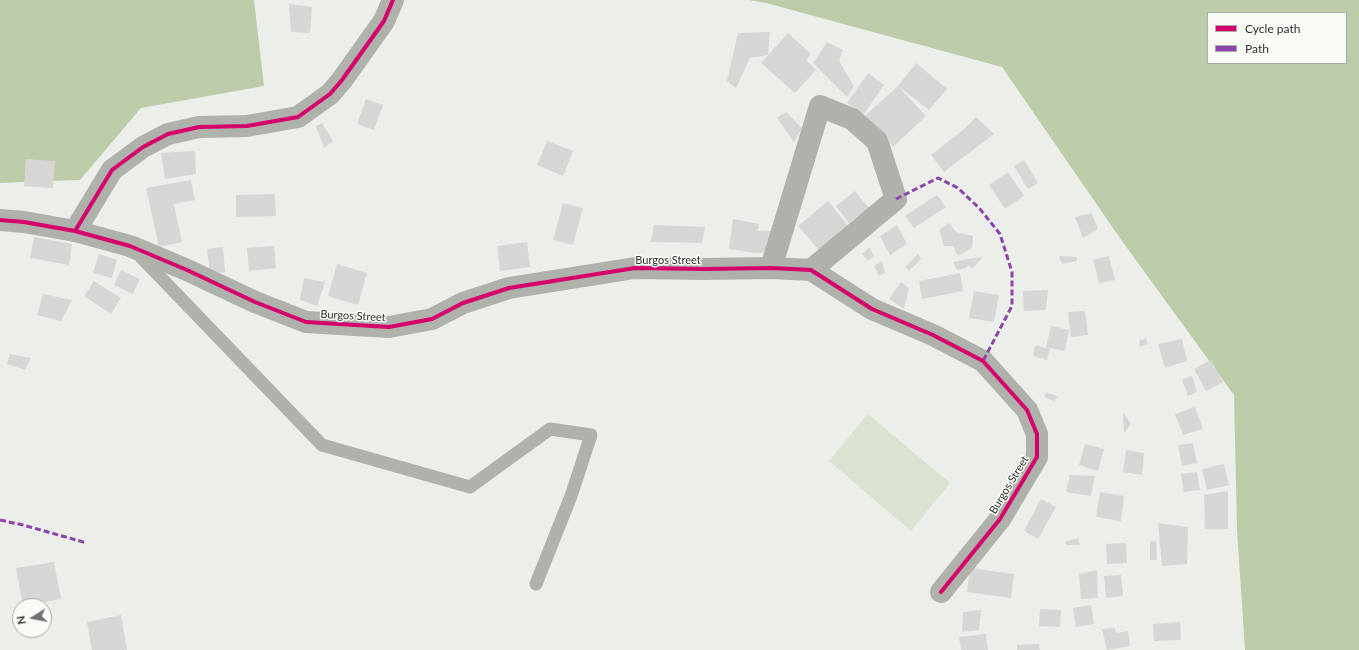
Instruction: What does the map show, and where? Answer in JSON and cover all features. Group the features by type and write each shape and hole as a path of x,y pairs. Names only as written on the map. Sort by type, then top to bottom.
{"street":[{"path":"0,220 24,222 74,231 112,170 144,147 168,134 199,127 246,126 298,117 330,94 342,80 384,21 393,0"},
{"path":"771,268 820,106 852,119 877,141 896,198 811,270"},
{"name":"Burgos Street","path":"74,231 130,246 255,302 306,322 389,327 432,319 463,303 509,288 635,268 704,270 771,268 811,270 872,309 933,335 983,360 1027,410 1037,434 1037,457 1000,519 940,592"}],"lane":[{"path":"130,246 322,446 470,488 550,429 590,435 571,496 536,584"}],"shaded area":[{"path":"0,0 254,0 264,86 141,108 80,180 0,183"},
{"path":"749,0 1359,0 1359,650 1245,650 1237,530 1234,395 1122,241 1002,67 766,3"},
{"path":"868,414 950,483 911,531 829,461"}],"building":[{"path":"289,4 312,7 310,33 291,32"},
{"path":"770,32 768,55 750,58 736,88 727,81 738,33"},
{"path":"788,33 811,54 806,60 816,70 795,93 761,63"},
{"path":"827,42 843,50 839,61 854,86 847,97 813,63"},
{"path":"916,63 947,89 929,110 898,86"},
{"path":"868,73 884,85 864,114 847,103"},
{"path":"898,86 926,116 893,147 865,116"},
{"path":"366,99 383,105 374,130 357,124"},
{"path":"786,112 802,128 794,142 777,118"},
{"path":"976,117 994,134 944,172 931,155 963,130"},
{"path":"322,123 333,141 324,148 316,126"},
{"path":"547,141 573,151 563,176 537,165"},
{"path":"195,151 196,174 165,179 161,153"},
{"path":"26,159 55,161 53,188 24,186"},
{"path":"1024,160 1038,183 1028,189 1014,166"},
{"path":"1008,172 1024,196 1005,209 989,185"},
{"path":"191,180 195,200 174,204 182,242 159,247 146,188"},
{"path":"855,191 869,208 849,223 836,206"},
{"path":"275,194 276,216 236,217 236,195"},
{"path":"937,195 946,207 914,228 905,216"},
{"path":"828,201 849,227 820,251 798,226"},
{"path":"563,203 583,208 573,245 553,240"},
{"path":"1092,213 1098,229 1083,238 1075,217"},
{"path":"733,219 759,224 758,231 778,231 773,253 755,253 729,249"},
{"path":"949,223 956,232 973,236 972,248 958,256 953,246 944,246 939,230"},
{"path":"654,225 705,227 702,243 651,242"},
{"path":"897,225 907,244 890,255 880,236"},
{"path":"34,237 72,244 69,265 30,258"},
{"path":"527,242 530,267 500,271 497,246"},
{"path":"274,246 276,268 249,271 247,248"},
{"path":"223,247 225,272 210,274 207,249"},
{"path":"869,247 874,256 868,261 862,254"},
{"path":"99,254 117,260 112,278 93,273"},
{"path":"918,254 921,259 909,271 905,267"},
{"path":"1059,256 1077,257 1077,261 1062,264"},
{"path":"1109,256 1115,280 1099,283 1093,260"},
{"path":"983,257 972,269 969,265 966,268 957,270 953,262 967,259"},
{"path":"882,261 885,273 879,276 874,266"},
{"path":"337,264 367,273 358,305 328,296"},
{"path":"121,270 140,279 133,294 114,285"},
{"path":"960,273 963,291 922,299 919,281"},
{"path":"304,278 325,282 317,306 300,300"},
{"path":"94,281 121,298 111,314 84,296"},
{"path":"901,282 909,288 904,309 889,299"},
{"path":"1048,290 1046,310 1024,311 1023,291"},
{"path":"974,291 999,295 994,322 969,318"},
{"path":"43,294 72,300 61,321 37,315"},
{"path":"1085,311 1088,335 1071,337 1068,312"},
{"path":"1051,326 1069,330 1065,351 1050,348 1047,360 1033,356 1035,345 1046,348"},
{"path":"1146,338 1147,344 1140,347 1139,341"},
{"path":"1182,339 1187,361 1165,368 1158,344"},
{"path":"10,354 31,358 25,370 7,364"},
{"path":"1211,360 1223,382 1206,391 1194,369"},
{"path":"1192,376 1197,392 1188,396 1182,379"},
{"path":"1046,393 1058,396 1054,401 1044,397"},
{"path":"1195,407 1203,429 1183,435 1175,414"},
{"path":"1123,412 1131,424 1124,433"},
{"path":"1193,443 1197,463 1182,466 1178,445"},
{"path":"1085,444 1104,449 1098,471 1079,465"},
{"path":"1126,450 1144,453 1142,475 1123,472"},
{"path":"1224,464 1229,485 1207,490 1202,469"},
{"path":"1197,472 1200,490 1184,492 1181,474"},
{"path":"1070,475 1095,476 1091,496 1066,492"},
{"path":"1228,491 1228,529 1205,529 1204,495"},
{"path":"1100,492 1124,496 1121,521 1096,517"},
{"path":"1041,499 1056,507 1038,539 1024,531"},
{"path":"1158,523 1188,527 1187,564 1162,566"},
{"path":"1078,538 1080,545 1066,545 1065,542"},
{"path":"1156,541 1157,560 1150,560 1150,542"},
{"path":"1126,543 1127,563 1107,564 1106,544"},
{"path":"54,562 61,599 52,601 52,598 22,598 16,568"},
{"path":"970,568 1014,574 1011,598 967,592"},
{"path":"1097,570 1098,598 1081,599 1079,574"},
{"path":"1121,575 1123,596 1106,598 1104,576"},
{"path":"1091,605 1094,624 1076,627 1073,608"},
{"path":"1040,609 1061,610 1060,627 1039,626"},
{"path":"981,610 979,630 962,632 963,612"},
{"path":"121,615 127,650 92,650 87,622"},
{"path":"1180,622 1181,640 1154,641 1153,624"},
{"path":"1115,628 1116,633 1128,631 1130,646 1107,650 1102,629"},
{"path":"986,634 988,650 961,650 959,637"},
{"path":"1039,644 1040,650 1017,650 1017,645"}],"marked path":[{"path":"896,199 938,178 958,188 980,209 1000,234 1012,272 1012,306 983,361"},
{"path":"0,520 87,543"}],"cycle path":[{"path":"75,231 112,170 143,147 168,134 199,127 247,126 298,117 330,94 342,80 384,21 393,0"},
{"path":"0,220 24,222 75,231 130,246 187,270 255,302 306,322 389,327 432,319 463,303 509,288 635,268 771,268 811,270 872,309 933,335 983,361 1027,410 1037,434 1037,457 1000,519 941,592"}]}
